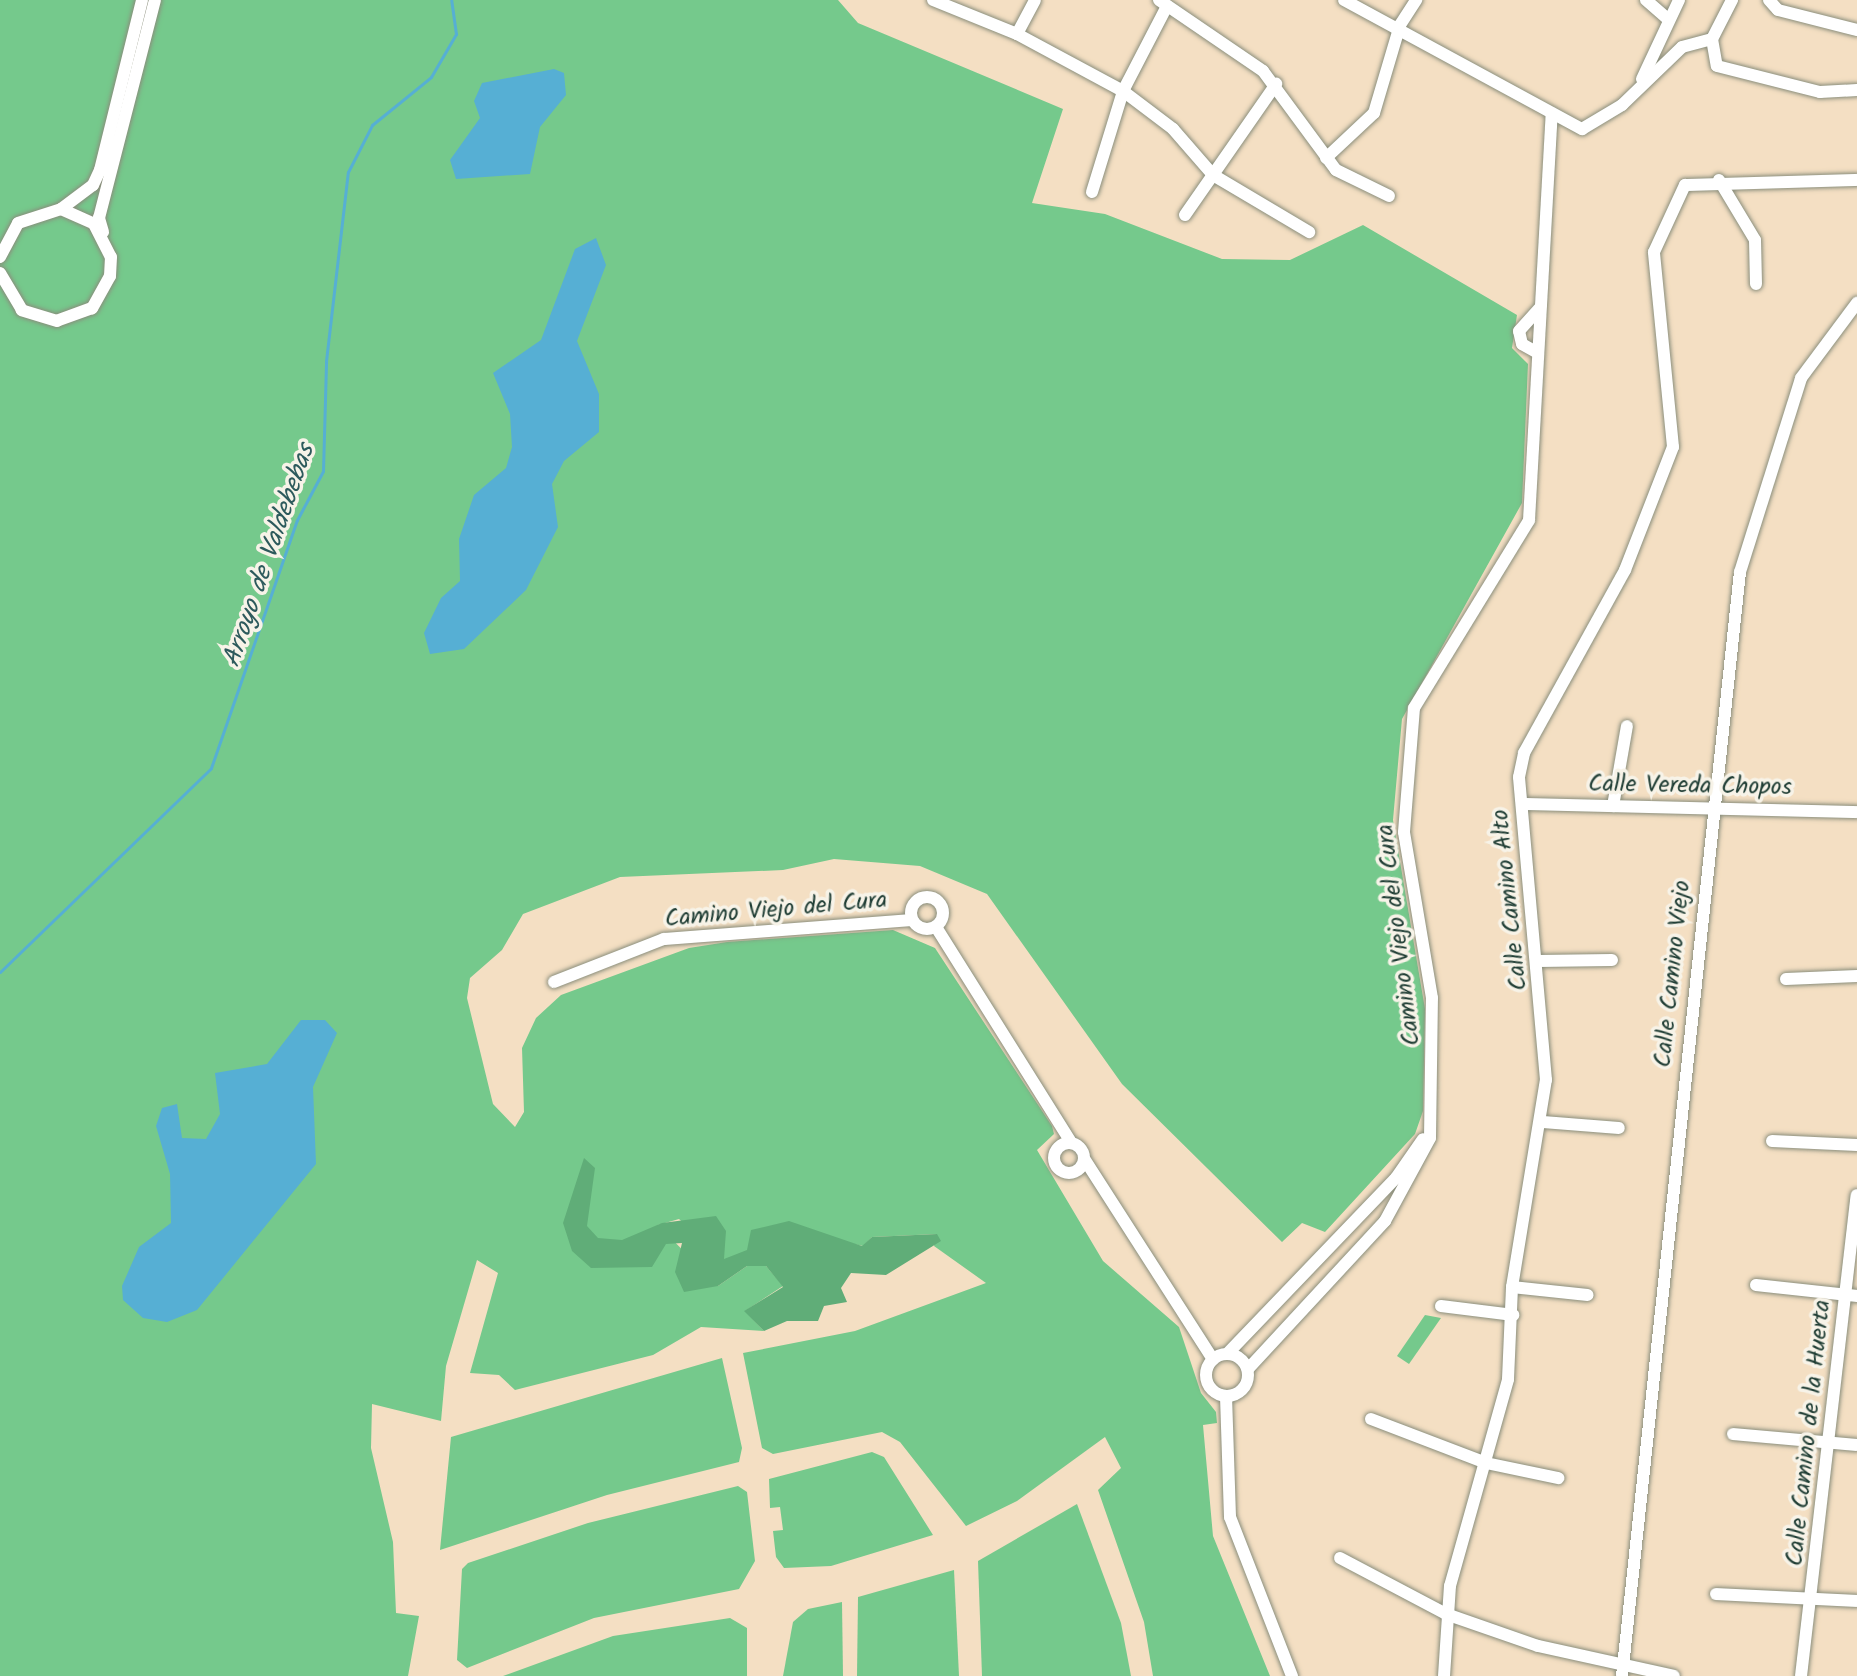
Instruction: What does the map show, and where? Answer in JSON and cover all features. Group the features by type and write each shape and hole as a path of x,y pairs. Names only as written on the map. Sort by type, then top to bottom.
{"street":[{"path":"61,209 93,185 100,170 142,0"},
{"path":"0,273 0,280 30,315 76,317 92,308 110,276 99,218 155,0"},
{"path":"933,0 1017,34 1123,91 1173,129 1213,175 1309,232"},
{"path":"1017,34 1035,0"},
{"path":"1344,0 1400,25 1582,129 1595,127 1682,47 1712,39"},
{"path":"1326,158 1374,113 1400,25 1416,0"},
{"path":"1646,0 1669,20"},
{"path":"1639,85 1679,0"},
{"path":"1732,0 1712,39 1717,66 1740,77 1820,92 1857,90"},
{"path":"1769,0 1778,10 1857,30"},
{"path":"1092,192 1123,91 1163,3 1276,84 1326,158 1389,196"},
{"path":"1185,215 1276,84"},
{"name":"Camino Viejo del Cura","path":"1248,1369 1407,1190 1433,1113 1432,998 1404,832 1414,708 1529,520 1552,114"},
{"path":"1719,180 1755,240 1756,284"},
{"name":"Calle Camino Alto","path":"1444,1676 1446,1614 1508,1379 1512,1287 1543,1122 1538,961 1522,804 1524,753 1625,570 1673,447 1654,252 1685,185 1719,180 1857,180"},
{"path":"0,257 4,236 31,214 61,209 79,214 105,239"},
{"name":"Calle Camino Viejo","path":"1622,1671 1712,807 1751,529 1801,378 1857,303"},
{"name":"Camino Viejo del Cura","path":"1538,353 1522,344 1519,331 1540,308"},
{"path":"1613,806 1627,726"},
{"name":"Calle Vereda Chopos","path":"1522,804 1857,812"},
{"path":"929,897 943,912 936,927 922,929 912,920 914,904 929,897"},
{"name":"Camino Viejo del Cura","path":"554,982 664,939 912,920"},
{"path":"936,927 1057,1120 1066,1143 1085,1160 1213,1359 1207,1382 1226,1396"},
{"path":"1538,961 1612,960"},
{"path":"1786,979 1857,976"},
{"path":"1213,1359 1228,1353 1396,1178 1433,1113"},
{"path":"1543,1122 1619,1128"},
{"path":"1772,1141 1857,1145"},
{"path":"1066,1143 1054,1163 1070,1174 1102,1187"},
{"path":"1070,1174 1085,1160"},
{"name":"Calle Camino de la Huerta","path":"1801,1676 1851,1296 1857,1195"},
{"path":"1756,1285 1851,1296"},
{"path":"1512,1287 1588,1295"},
{"path":"1441,1306 1513,1315"},
{"path":"1226,1396 1241,1391 1248,1369 1228,1353"},
{"path":"1226,1396 1230,1517 1292,1676"},
{"path":"1371,1419 1486,1463 1558,1478"},
{"path":"1733,1434 1857,1445"},
{"path":"1340,1558 1446,1614 1622,1671 1674,1676"},
{"path":"1716,1594 1857,1601"}],"green space":[{"path":"0,0 838,0 858,23 1063,109 1032,203 1105,214 1222,259 1290,260 1363,225 1517,315 1512,348 1528,364 1522,503 1402,719 1393,820 1425,1009 1423,1111 1415,1134 1325,1232 1302,1223 1282,1242 1122,1084 987,894 920,866 834,859 783,870 620,877 523,914 502,950 470,978 467,998 493,1104 515,1127 524,1112 522,1048 536,1018 561,995 689,948 727,942 893,930 935,948 1052,1126 1054,1134 1037,1150 1103,1261 1179,1327 1201,1393 1216,1412 1217,1423 1203,1425 1213,1536 1270,1676 1153,1676 1144,1622 1098,1490 1121,1468 1105,1437 1017,1501 966,1526 900,1442 882,1432 773,1454 762,1448 743,1353 855,1331 986,1283 934,1246 937,1234 872,1237 863,1246 816,1236 737,1260 724,1259 679,1219 658,1225 718,1286 747,1266 766,1266 783,1286 745,1311 764,1331 701,1327 653,1355 515,1390 499,1375 470,1373 498,1273 477,1260 446,1366 441,1421 372,1404 371,1448 393,1542 396,1613 419,1616 408,1676 0,1676"},
{"path":"584,1158 595,1168 587,1226 598,1238 622,1240 662,1223 716,1216 726,1231 724,1259 747,1250 751,1230 789,1221 862,1246 872,1237 937,1234 941,1241 886,1275 851,1273 841,1288 847,1302 824,1306 818,1321 787,1321 764,1331 744,1311 783,1287 766,1266 747,1266 718,1286 684,1292 675,1272 682,1243 666,1244 652,1267 591,1268 572,1251 563,1223"},
{"path":"1425,1315 1441,1318 1409,1364 1397,1356"},
{"path":"722,1358 742,1448 739,1462 607,1495 440,1550 451,1437"},
{"path":"872,1452 884,1457 933,1535 831,1566 784,1568 776,1557 773,1531 783,1530 780,1507 770,1508 769,1479"},
{"path":"738,1486 747,1492 755,1561 739,1589 594,1618 467,1668 457,1660 462,1569 468,1563 588,1523"},
{"path":"1077,1504 1121,1623 1131,1676 982,1676 978,1561"},
{"path":"954,1570 959,1676 857,1676 858,1597"},
{"path":"842,1602 843,1676 783,1676 793,1622 808,1609"},
{"path":"730,1618 747,1628 747,1676 503,1676 613,1636"}],"water":[{"path":"554,69 564,73 566,95 540,127 530,174 456,179 450,160 480,118 474,101 482,83"},
{"path":"596,238 606,265 577,341 599,394 599,432 564,461 552,484 558,527 526,590 464,649 430,654 424,633 441,598 460,581 459,539 474,495 506,468 512,447 510,414 493,373 541,340 575,249"},
{"path":"301,1020 325,1020 337,1033 313,1087 316,1164 197,1310 167,1322 143,1318 123,1300 122,1286 139,1247 171,1223 170,1174 156,1126 162,1108 177,1104 182,1138 206,1139 220,1114 215,1073 267,1064"}],"waterway":[{"name":"Arroyo de Valdebebas","path":"0,972 211,768 297,520 323,471 326,361 348,172 372,125 431,77 456,34 451,0"}]}
